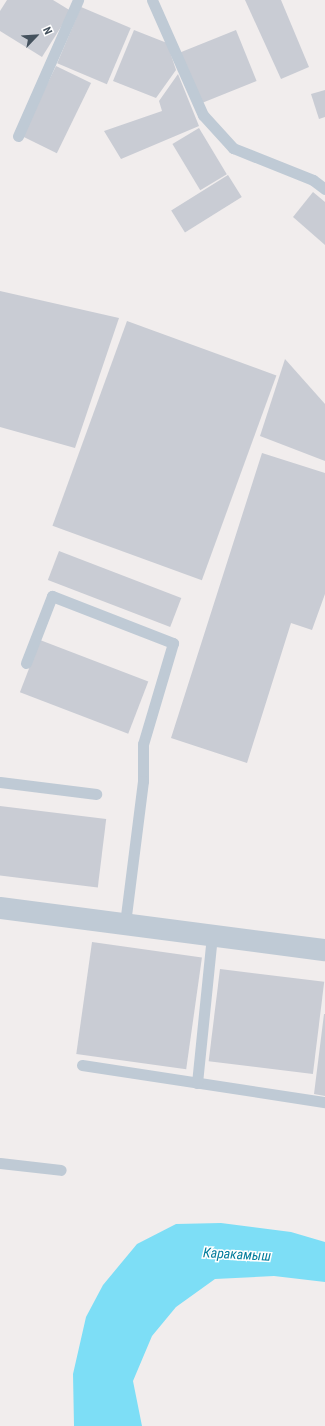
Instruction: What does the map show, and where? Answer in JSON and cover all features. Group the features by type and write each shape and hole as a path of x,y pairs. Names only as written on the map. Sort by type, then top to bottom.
{"street":[{"path":"0,908 325,950"}],"lane":[{"path":"18,136 78,0"},
{"path":"152,0 203,115 233,148 313,180 325,189"},
{"path":"26,664 52,596 173,643 143,744 143,781 125,924"},
{"path":"0,782 96,794"},
{"path":"197,1082 212,936"},
{"path":"82,1065 325,1102"},
{"path":"0,1163 61,1170"}],"water":[{"name":"Каракамыш","path":"221,1223 291,1232 325,1242 325,1282 274,1276 215,1279 176,1307 152,1336 133,1381 142,1426 74,1426 73,1374 86,1317 103,1285 137,1244 176,1224"}],"building":[{"path":"7,0 53,0 71,11 42,57 0,31 0,11"},
{"path":"245,0 281,0 309,67 281,79"},
{"path":"81,7 131,28 107,84 57,63"},
{"path":"134,30 167,43 176,70 156,98 113,81"},
{"path":"236,30 257,81 200,104 179,53"},
{"path":"56,66 91,83 57,153 22,136"},
{"path":"178,74 199,126 121,159 104,131 162,111 159,101"},
{"path":"325,90 325,117 319,119 311,94"},
{"path":"199,128 227,174 200,190 172,144"},
{"path":"228,175 242,197 185,233 171,211"},
{"path":"313,192 325,202 325,245 293,217"},
{"path":"0,291 119,318 75,448 0,427"},
{"path":"127,321 276,375 202,580 52,526"},
{"path":"285,359 325,404 325,461 260,436"},
{"path":"262,453 325,473 325,594 312,630 291,623 247,763 171,738"},
{"path":"59,551 181,598 170,627 48,580"},
{"path":"40,640 148,682 128,734 20,692"},
{"path":"0,806 106,819 98,888 0,876"},
{"path":"92,942 202,957 186,1069 76,1054"},
{"path":"220,969 324,982 313,1074 209,1061"},
{"path":"325,1014 325,1096 314,1094"}]}
